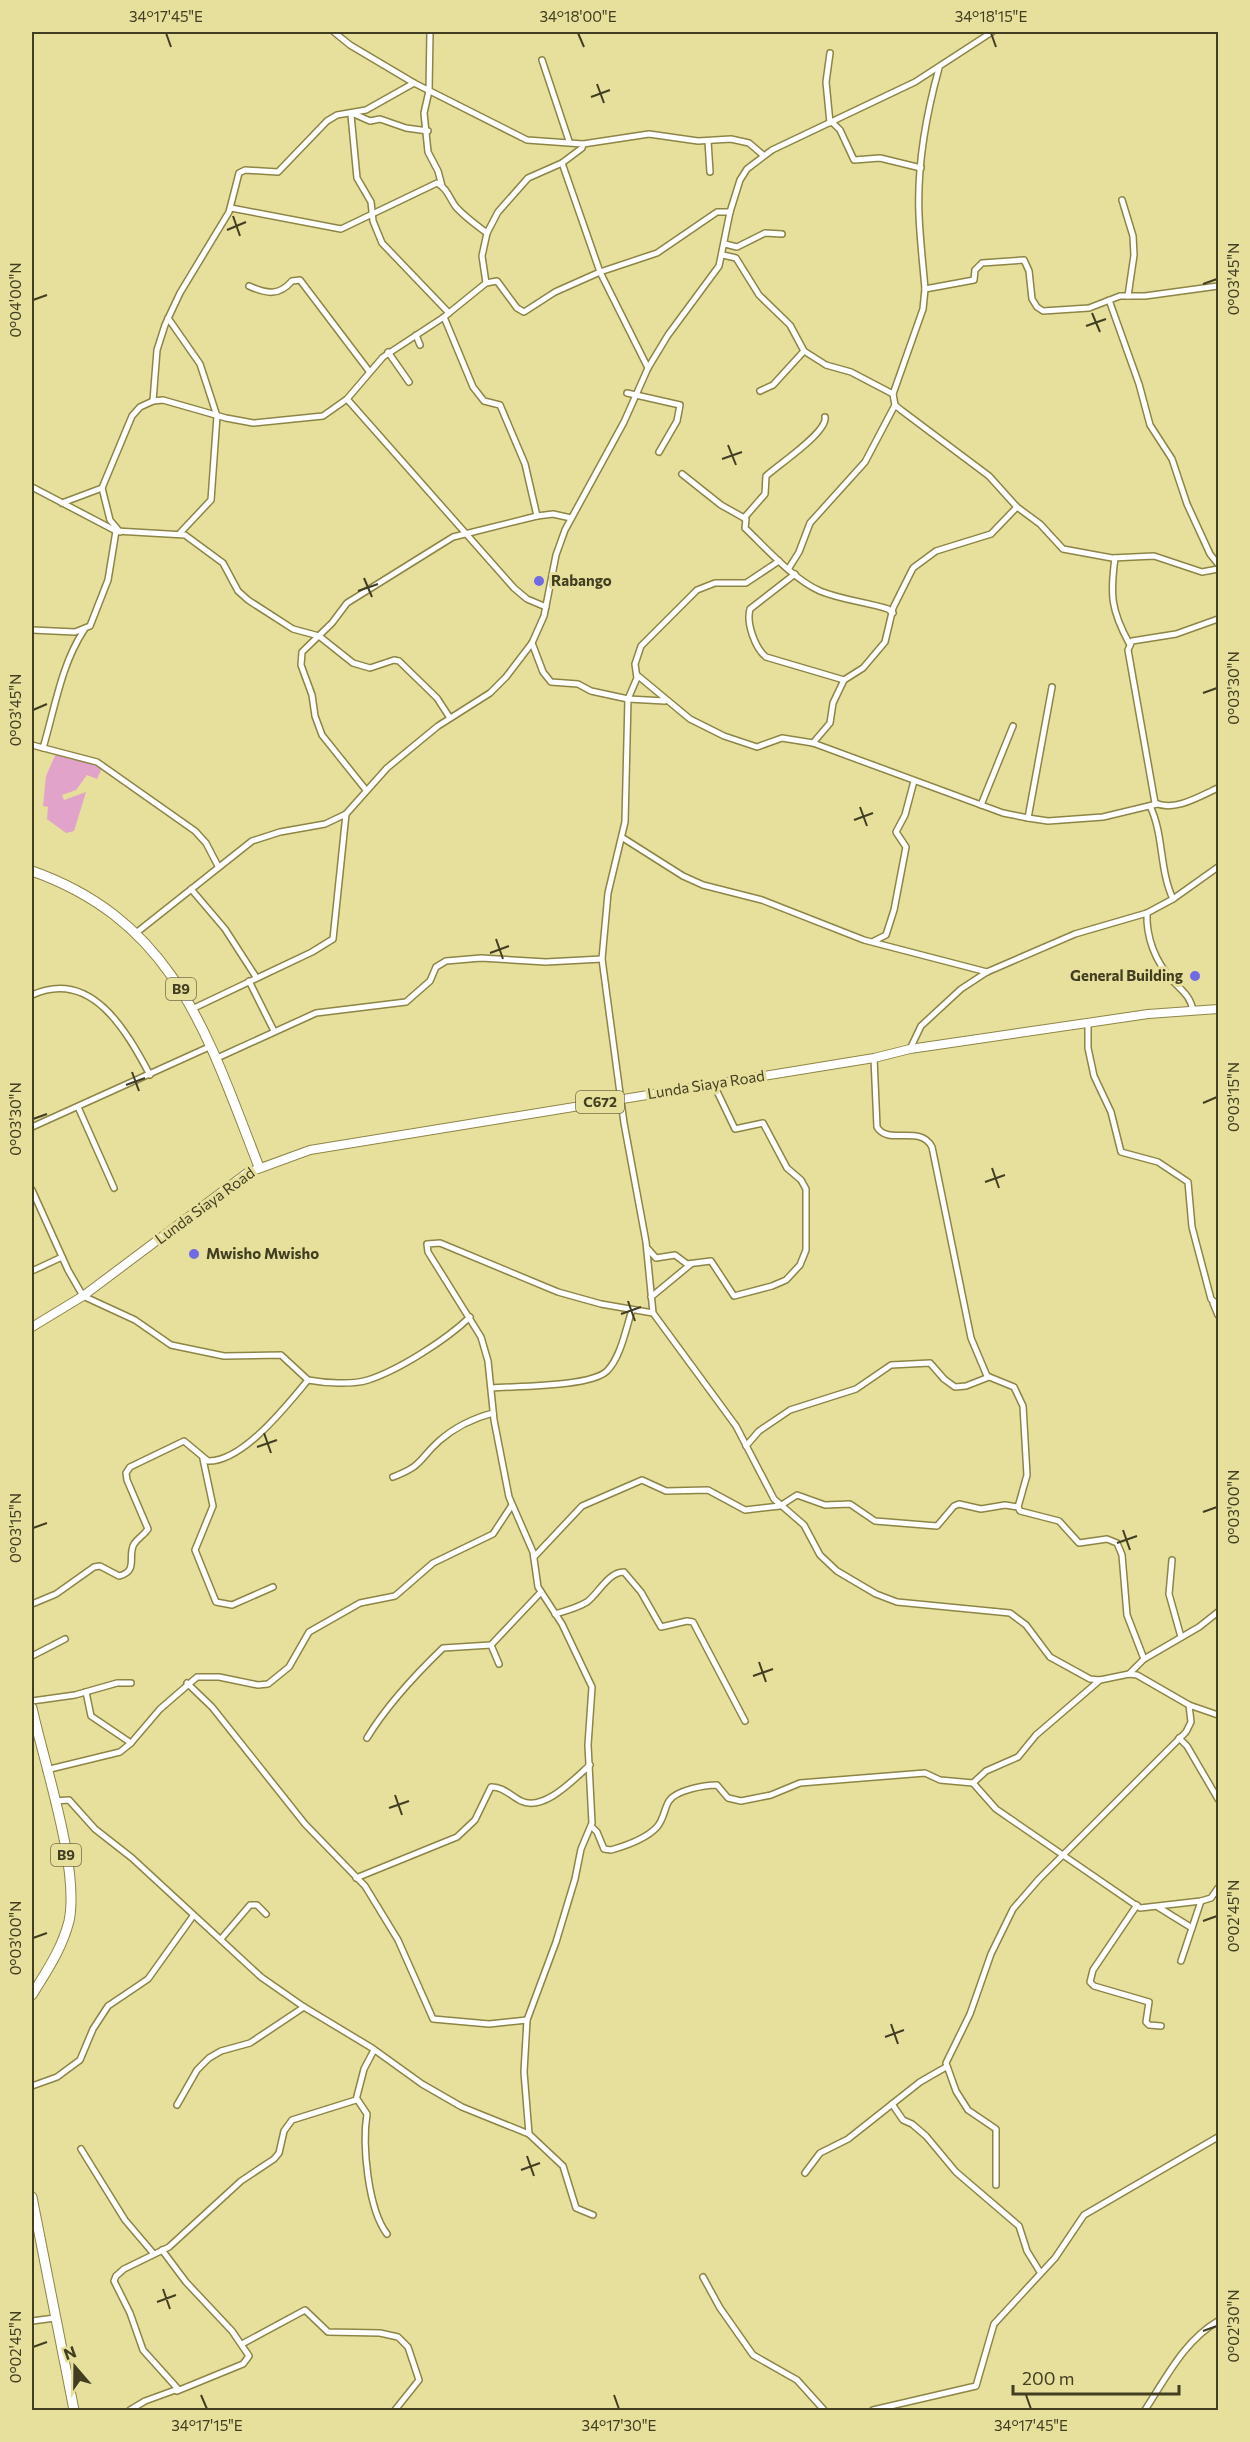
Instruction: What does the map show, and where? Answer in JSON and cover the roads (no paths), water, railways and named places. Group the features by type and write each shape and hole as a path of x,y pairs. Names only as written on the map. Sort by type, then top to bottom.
{"highway":[{"name":"B9","path":"32,871 83,893 106,907 136,933 166,965 192,1009 210,1047 259,1167"},
{"name":"B9","path":"32,1708 70,1877 71,1905 67,1926 57,1953 32,1995"},
{"path":"32,2197 74,2410"}],"main road":[{"name":"Lunda Siaya Road","path":"32,1327 83,1296 214,1196 259,1167 327,1146 874,1058 910,1048 1088,1023 1218,1010"}],"street":[{"path":"334,32 345,42 414,83 519,137 583,144 649,134 708,141 741,140 763,155"},
{"path":"430,32 429,91 424,113 428,131 428,152 438,171 442,186 456,207 471,223 487,233"},
{"path":"136,933 252,841 280,832 325,824 346,814 387,768 450,718 490,693 532,643 546,608 556,555 571,518 648,369 668,335 714,274 723,255 730,212 740,180 747,169 763,155 939,67 992,32"},
{"path":"830,53 826,82 831,122 840,130 854,160 880,158 921,168"},
{"path":"542,60 569,141"},
{"path":"789,568 800,552 810,523 865,462 895,405 893,394 922,309 925,289 919,215 921,168 933,90 939,67"},
{"path":"153,401 158,350 168,318 231,208 239,173 245,170 278,172 289,163 320,126 337,115 366,110 414,83"},
{"path":"353,114 370,121 380,119 406,128 428,131"},
{"path":"353,114 357,178 371,201 373,214 387,250 446,315 473,387 484,401 500,405 525,464 537,516"},
{"path":"708,141 710,172"},
{"path":"486,283 482,256 487,233 498,212 521,184 575,156 583,144"},
{"path":"562,163 600,272 648,369"},
{"path":"231,208 341,229 432,185 442,186"},
{"path":"1122,200 1133,236 1134,255 1128,296"},
{"path":"43,748 72,651 84,630 94,621 106,589 118,532 110,520 102,488 132,416 140,407 153,401 164,400 217,416 253,423 317,418 347,399 369,371 388,352 446,315 486,283 497,281 517,308 524,312 555,292 600,272 645,258 717,212 730,212"},
{"path":"725,244 737,248 765,234 782,234"},
{"path":"723,255 736,258 759,295 790,325 804,351 826,365 851,372 893,394"},
{"path":"925,289 974,280 975,270 982,263 1022,260 1026,262 1032,299 1039,310 1085,309 1128,296 1218,286"},
{"path":"249,286 276,293 285,290 292,281 300,280 369,371"},
{"path":"895,405 989,476 1017,507 1040,524 1063,549 1115,558 1146,555 1202,572 1218,566 1186,504 1172,459 1150,425 1139,384 1109,300"},
{"path":"168,318 200,364 217,416 211,500 180,533"},
{"path":"416,335 420,345"},
{"path":"760,392 772,385 804,351"},
{"path":"388,352 409,382"},
{"path":"627,393 680,405 677,421 659,452"},
{"path":"347,399 521,595 546,608"},
{"path":"825,417 824,424 806,444 766,476 765,494 744,518 745,528 779,561 822,592 888,609 893,613"},
{"path":"682,474 721,505 744,518"},
{"path":"32,487 118,532 180,533 223,563 238,591 248,600 293,629 319,636 353,663 370,668 394,660 399,661 437,698 450,718"},
{"path":"62,503 102,488"},
{"path":"813,743 830,723 833,703 844,680 863,668 885,642 902,586 919,562 945,548 991,534 1017,507"},
{"path":"366,790 332,751 318,727 312,695 299,657 305,648 319,636 342,608 360,594 453,537 537,516 552,514 571,518"},
{"path":"1115,558 1112,601 1118,621 1129,643 1136,701 1154,801 1157,804"},
{"path":"779,561 746,583 715,583 697,590 640,646 634,664 636,674 628,699 627,790 623,838 608,893 602,959 620,1099 646,1247 653,1313 725,1410 780,1506 804,1525 820,1555 831,1566 876,1594 912,1605 1010,1613 1026,1625 1055,1661 1084,1677 1100,1680 1129,1674 1140,1676"},
{"path":"795,574 750,609 749,620 760,651 766,657 844,680"},
{"path":"1129,643 1176,634 1218,619"},
{"path":"32,630 84,630"},
{"path":"532,643 548,680 578,684 591,690 628,699 666,701"},
{"path":"636,674 666,701 705,728 752,746 763,745 782,738 813,743 981,805 1028,818 1074,820 1157,804 1175,805 1218,788"},
{"path":"1028,818 1053,687"},
{"path":"981,805 1014,726"},
{"path":"32,745 91,760 118,775 202,837 219,866"},
{"path":"864,939 881,939 889,926 906,847 896,831 905,815 914,781"},
{"path":"1149,806 1156,821 1166,878 1173,899"},
{"path":"192,1009 312,952 333,939 346,814"},
{"path":"623,838 683,876 703,885 762,900 864,939 987,972"},
{"path":"910,1048 921,1026 961,988 987,972 1075,934 1147,913 1173,899 1218,867"},
{"path":"190,889 225,929 256,977"},
{"path":"1147,913 1149,936 1159,963 1190,999 1193,1011"},
{"path":"215,1059 274,1031 323,1012 406,1002 430,981 436,967 450,960 498,958 554,962 602,959"},
{"path":"249,981 274,1031"},
{"path":"32,995 47,989 65,987 95,1001 123,1028 150,1075"},
{"path":"1088,1023 1088,1048 1094,1076 1111,1112 1121,1152 1158,1162 1188,1182 1192,1227 1218,1315"},
{"path":"32,1127 210,1047"},
{"path":"874,1058 876,1121 879,1131 885,1134 920,1136 930,1142 935,1154 969,1329 980,1361 989,1377 1014,1387 1023,1406 1027,1475 1018,1508"},
{"path":"651,1297 690,1264 711,1261 730,1294 734,1296 772,1286 786,1280 800,1265 806,1250 807,1195 804,1184 787,1168 763,1123 735,1129 713,1083"},
{"path":"78,1107 114,1188"},
{"path":"32,1191 62,1257 83,1296 125,1314 171,1346 224,1356 280,1355 308,1380 362,1381 373,1378 442,1341 470,1317"},
{"path":"529,2134 524,2082 527,2020 556,1942 572,1890 581,1849 591,1826 588,1736 592,1687 555,1614 541,1592 534,1557 512,1505 493,1413 492,1388 485,1348 470,1317 426,1247 429,1242 453,1248 558,1292 653,1313"},
{"path":"646,1247 656,1258 675,1255 690,1264"},
{"path":"32,1271 62,1257"},
{"path":"492,1388 574,1383 602,1374 615,1359 632,1310"},
{"path":"746,1446 759,1431 788,1412 856,1389 891,1365 930,1363 944,1379 955,1387 966,1386 989,1377"},
{"path":"203,1459 213,1461 224,1459 244,1446 265,1428 308,1380"},
{"path":"393,1477 419,1465 440,1440 458,1427 493,1413"},
{"path":"32,1604 56,1594 97,1566 117,1576 129,1571 133,1564 133,1546 148,1529 126,1473 130,1467 184,1441 191,1444 203,1459 213,1506 195,1550 216,1602 232,1605 273,1587"},
{"path":"534,1557 582,1506 642,1480 666,1491 708,1490 741,1509 780,1506 794,1495 800,1495 825,1504 850,1504 875,1521 937,1526 958,1504 981,1509 1005,1505 1018,1508 1022,1513 1059,1521 1079,1543 1107,1539 1117,1543 1122,1555 1127,1615 1144,1659"},
{"path":"46,1770 81,1760 115,1754 131,1743 159,1709 187,1683 206,1676 258,1685 268,1684 289,1667 309,1632 360,1603 395,1596 433,1563 493,1534 512,1505"},
{"path":"1172,1560 1169,1594 1181,1637"},
{"path":"555,1614 581,1605 614,1575 624,1572 641,1592 661,1628 687,1621 693,1622 745,1721"},
{"path":"367,1738 377,1722 420,1670 443,1648 491,1645 541,1592"},
{"path":"1129,1674 1144,1659 1218,1612"},
{"path":"32,1656 65,1639"},
{"path":"491,1645 499,1664"},
{"path":"1135,1666 1135,1673 1189,1705 1218,1715"},
{"path":"973,1783 986,1771 1018,1757 1036,1736 1100,1680"},
{"path":"32,1701 86,1692 117,1683 131,1683"},
{"path":"187,1683 217,1713 305,1824 365,1887 398,1940 433,2019 489,2024 527,2020"},
{"path":"86,1692 92,1716 131,1743"},
{"path":"806,2173 820,2153 848,2139 892,2104 946,2067 970,2014 1006,1920 1022,1896 1186,1732 1191,1722 1189,1705"},
{"path":"1179,1738 1187,1746 1218,1799"},
{"path":"356,1878 457,1837 475,1820 491,1787 498,1788 523,1802 533,1804 549,1797 590,1766"},
{"path":"591,1826 597,1832 604,1848 614,1850 657,1827 668,1803 675,1795 714,1785 735,1801 771,1795 800,1784 920,1772 940,1780 973,1783 996,1809 1063,1857 1137,1905 1158,1907 1201,1901 1211,1898 1218,1890"},
{"path":"54,1801 66,1800 72,1803 88,1822 132,1858 252,1970 304,2007 374,2050 414,2079 462,2107 529,2134 563,2166 576,2208 592,2215"},
{"path":"1181,1961 1201,1901"},
{"path":"221,1940 250,1905 257,1905 266,1914"},
{"path":"1137,1905 1093,1970 1090,1982 1094,1986 1149,2002 1146,2022 1149,2025 1161,2026"},
{"path":"1158,1907 1192,1928"},
{"path":"32,2086 57,2077 80,2060 93,2029 108,2006 148,1980 193,1916"},
{"path":"177,2105 197,2070 214,2055 250,2043 304,2007"},
{"path":"374,2050 363,2073 357,2099 368,2114 364,2131 374,2212 387,2234"},
{"path":"946,2067 956,2091 968,2110 991,2123 996,2129 996,2185"},
{"path":"177,2391 175,2383 143,2350 130,2313 114,2281 116,2276 124,2269 174,2243 241,2181 277,2156 284,2131 292,2120 357,2099"},
{"path":"892,2104 903,2120 920,2130 956,2172 1018,2226 1027,2251 1040,2272"},
{"path":"873,2410 976,2386 994,2324 1059,2253 1084,2215 1218,2137"},
{"path":"81,2149 125,2220 153,2253"},
{"path":"130,2410 145,2401 177,2391 248,2361 249,2356 242,2344 182,2277 162,2250"},
{"path":"704,2277 720,2308 753,2355 797,2380 824,2410"},
{"path":"242,2344 305,2310 324,2330 335,2334 391,2334 408,2347 419,2380 395,2410"},
{"path":"32,2321 55,2318"},
{"path":"1145,2410 1172,2366 1201,2333 1218,2321"}],"place":[{"name":"Rabango","path":"539,581"},
{"name":"General Building","path":"1195,976"},
{"name":"Mwisho Mwisho","path":"194,1254"}]}
